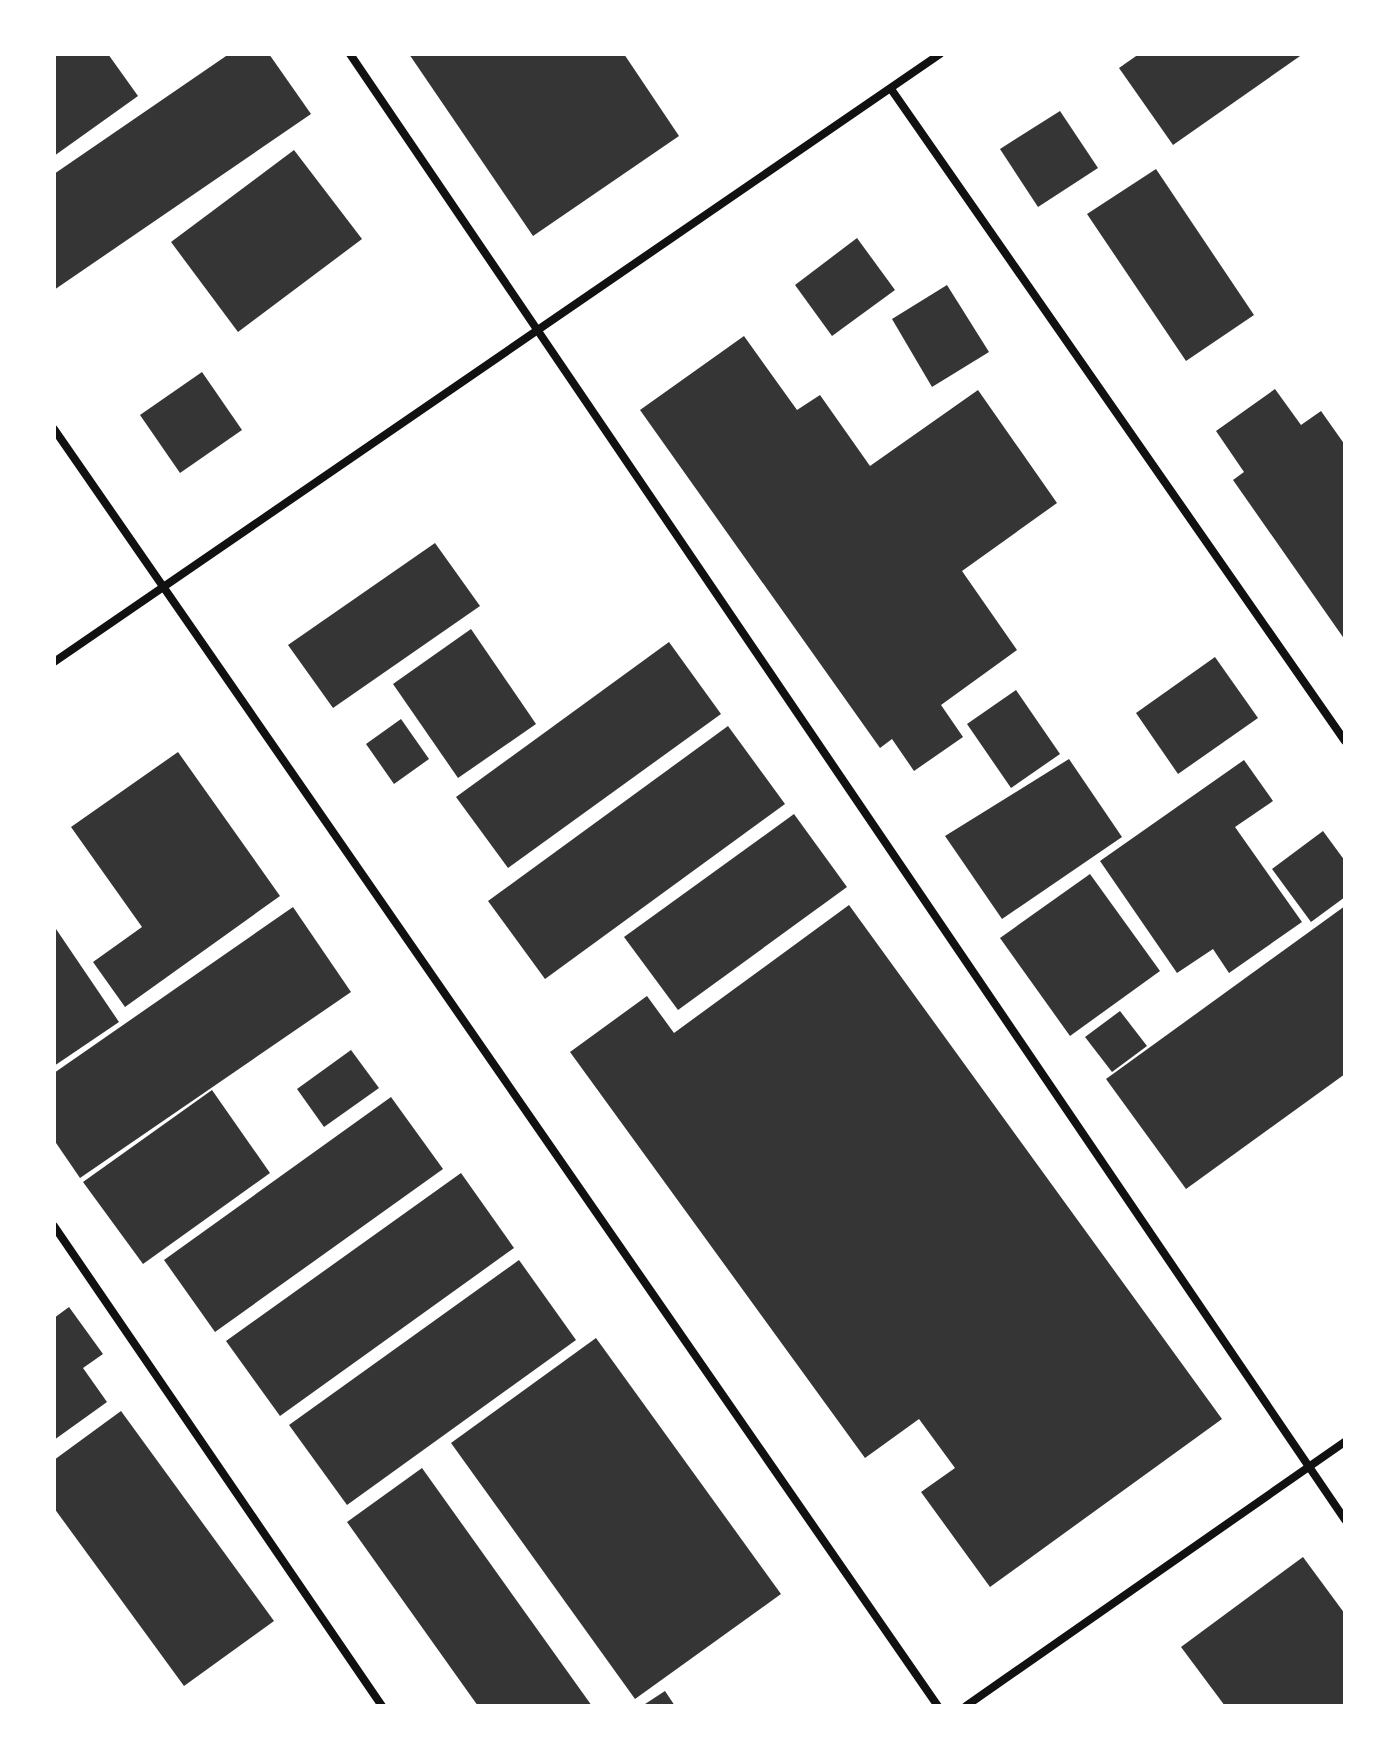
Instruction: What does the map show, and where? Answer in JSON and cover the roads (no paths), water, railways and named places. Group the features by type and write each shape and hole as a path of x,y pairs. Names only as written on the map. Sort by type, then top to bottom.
{"street":[{"path":"350,54 1345,1520"},
{"path":"54,662 940,54"},
{"path":"891,89 1345,741"},
{"path":"54,429 938,1706"},
{"path":"54,1226 382,1706"},
{"path":"966,1706 1345,1442"}]}
